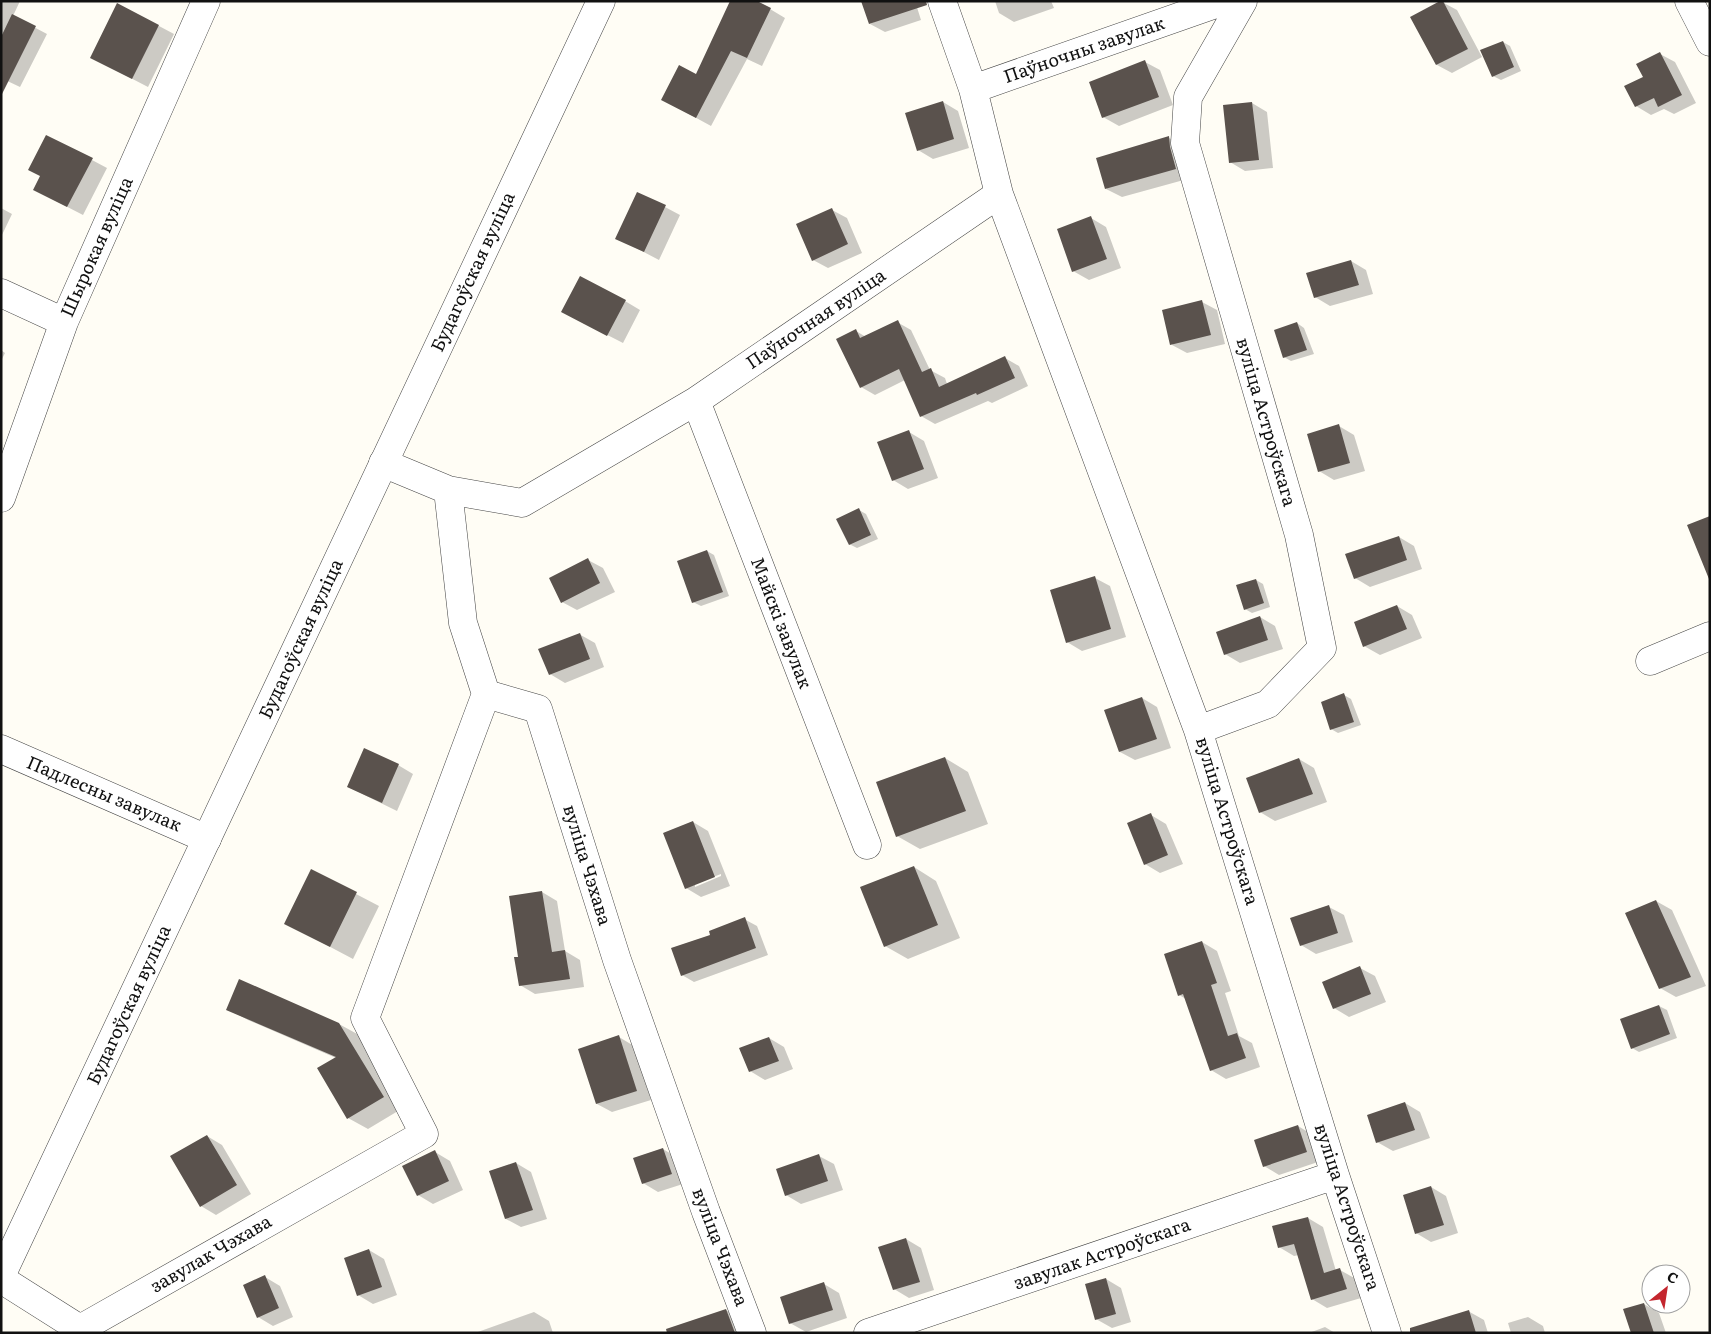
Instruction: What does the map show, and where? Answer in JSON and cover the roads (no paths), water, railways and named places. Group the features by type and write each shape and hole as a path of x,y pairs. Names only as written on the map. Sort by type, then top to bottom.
{"street":[{"name":"Будагоўская вуліца","path":"1,1278 601,1"},
{"path":"942,1 973,89 1000,194 1198,730"},
{"name":"Паўночны завулак","path":"973,89 1224,1"},
{"name":"вуліца Астроўскага","path":"1243,1 1188,97 1185,143 1299,535 1322,648 1268,704 1198,730 1335,1175 1387,1333"},
{"path":"1689,1 1710,42"},
{"name":"Шырокая вуліца","path":"1,498 64,322 200,4"},
{"name":"Паўночная вуліца","path":"448,490 522,503 696,401 1000,194"},
{"path":"1,293 64,322"},
{"name":"Майскі завулак","path":"696,401 866,845"},
{"path":"383,463 448,490 463,623 486,694"},
{"path":"1650,661 1710,636"},
{"name":"завулак Чэхава","path":"1,1278 80,1329 424,1134 365,1018 486,694"},
{"name":"вуліца Чэхава","path":"486,694 538,709 617,960 706,1212 752,1333"},
{"name":"Падлесны завулак","path":"1,749 207,839"},
{"name":"завулак Астроўскага","path":"868,1333 1335,1175"}]}
